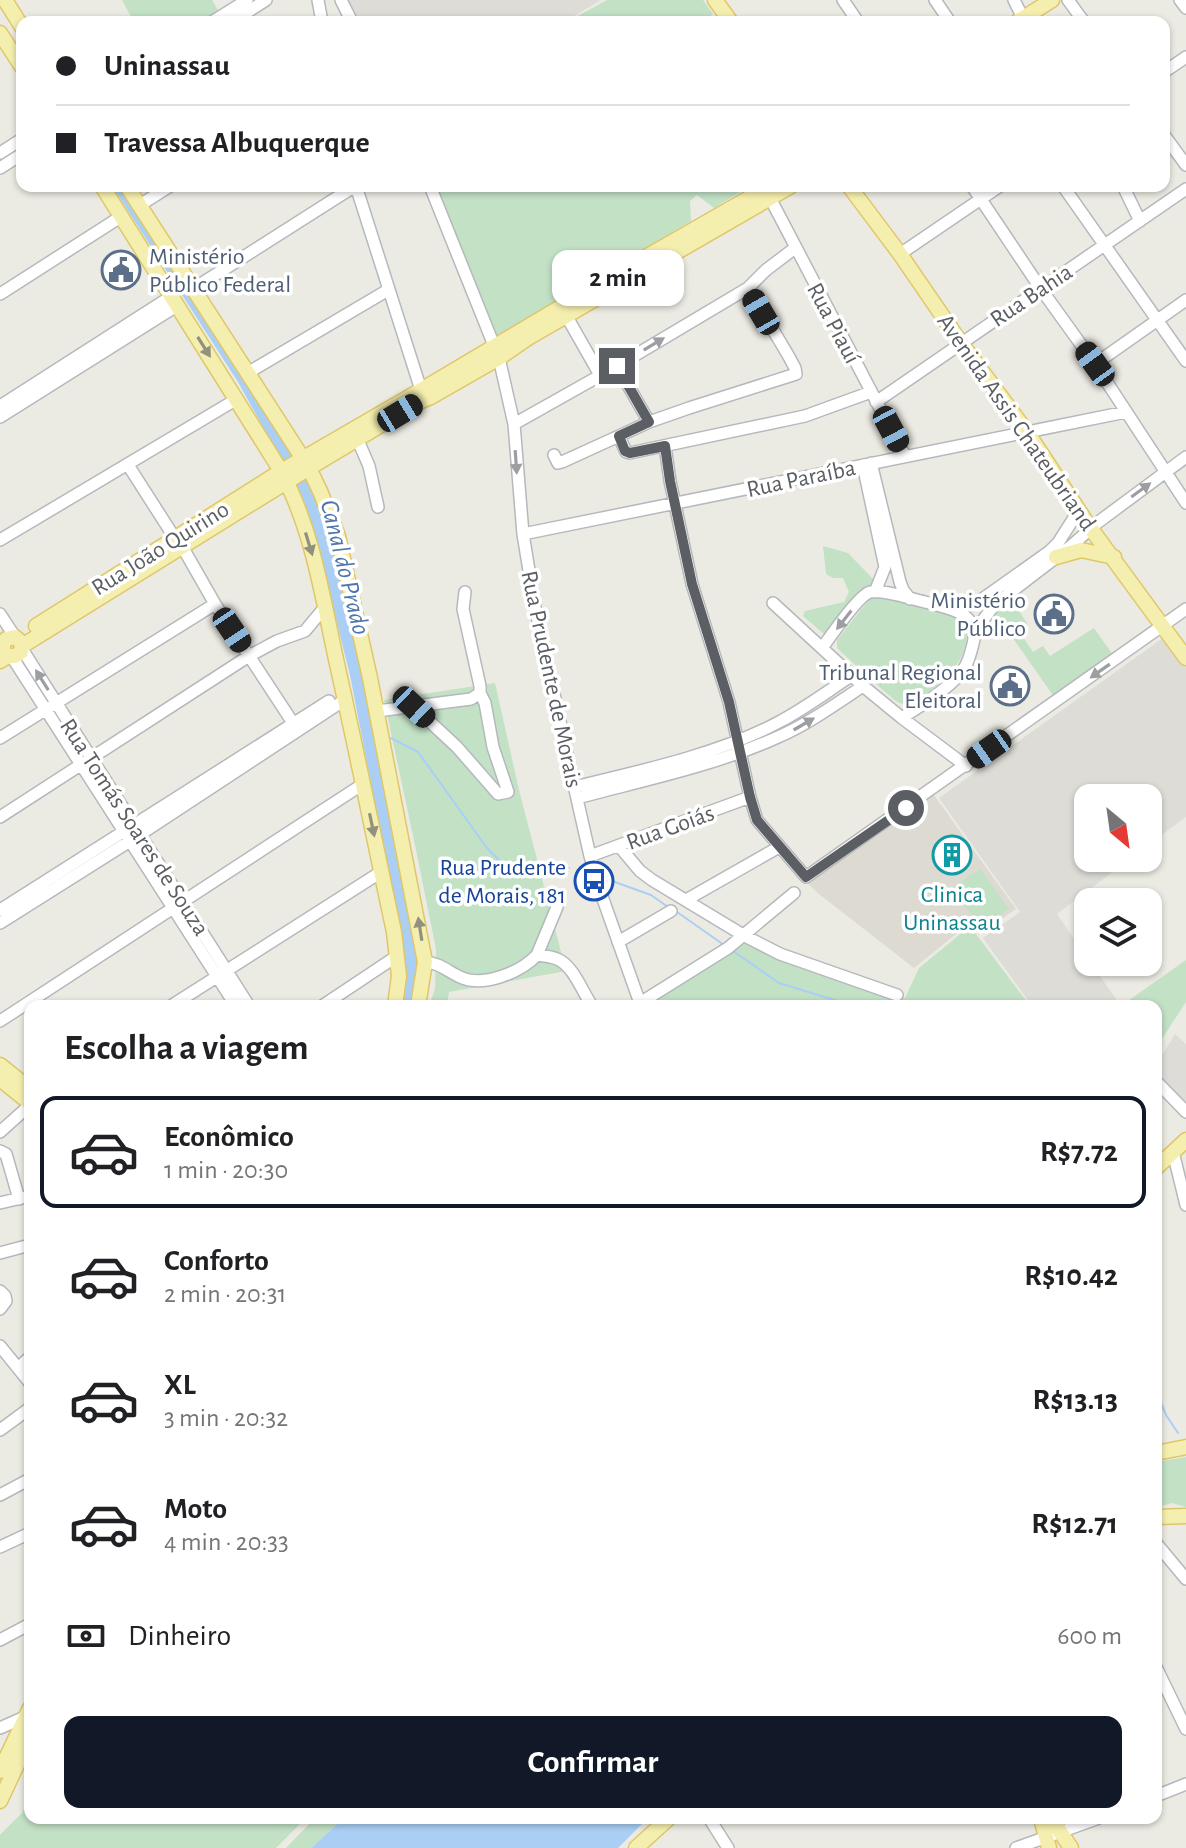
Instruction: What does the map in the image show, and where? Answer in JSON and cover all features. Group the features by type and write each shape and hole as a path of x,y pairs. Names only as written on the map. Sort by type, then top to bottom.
{"main road":[{"path":"5,0 16,17"},
{"path":"1029,16 1052,0"},
{"path":"0,33 16,58"},
{"path":"106,192 285,476 310,546 345,696 397,956 399,976 396,1000"},
{"path":"131,192 305,464 338,536 377,711 425,962 419,1000"},
{"path":"305,464 357,438 563,311 766,192"},
{"name":"Avenida Assis Chateubriand","path":"854,192 1186,658"},
{"path":"305,464 421,390 496,352"},
{"name":"Rua João Quirino","path":"9,648 305,464"},
{"path":"1056,557 1085,550 1114,557"},
{"path":"0,1065 24,1084"},
{"path":"0,1079 24,1099"},
{"path":"1162,1162 1186,1140"},
{"path":"1162,1452 1186,1447"},
{"path":"1162,1517 1186,1516"},
{"path":"0,1771 24,1720"},
{"path":"0,1801 24,1750"},
{"path":"636,1848 662,1824"},
{"path":"1052,1838 1071,1848"}],"street":[{"path":"236,15 247,0"},
{"path":"236,15 266,0"},
{"path":"1180,0 1186,8"},
{"path":"1170,144 1186,165"},
{"name":"Rua Bahia","path":"619,436 626,452 637,452 805,416 873,397 961,343 1186,189"},
{"path":"140,205 161,192"},
{"path":"193,289 346,192"},
{"path":"357,192 421,390"},
{"name":"Rua Prudente de Morais","path":"433,192 496,352 514,424 523,534 535,607 590,856 638,1000"},
{"name":"Rua Piauí","path":"768,192 905,456"},
{"path":"976,192 1186,503"},
{"path":"900,254 991,192"},
{"path":"1067,192 1186,361"},
{"path":"1126,192 1140,221"},
{"path":"0,294 122,216"},
{"path":"514,424 748,288 795,248"},
{"path":"554,455 558,463 649,422 796,374 748,288"},
{"path":"249,372 388,290"},
{"path":"0,417 7,405 175,300"},
{"path":"1095,364 1186,300"},
{"path":"563,311 600,375"},
{"path":"617,366 649,422"},
{"path":"0,540 237,399"},
{"name":"Rua Paraíba","path":"523,534 1126,412"},
{"path":"357,438 369,466 378,507"},
{"path":"665,446 692,584 726,693 757,820 806,877 1186,609"},
{"path":"902,718 958,676 968,659 975,631 992,608 1186,457"},
{"path":"867,464 885,567 875,592"},
{"path":"867,464 900,582 910,599"},
{"path":"128,465 293,723"},
{"path":"957,610 981,600 1050,551 1079,510"},
{"path":"414,707 457,747 498,794 508,792 480,693 463,609 465,592"},
{"path":"822,648 863,596 875,592 957,610 970,620 975,631"},
{"path":"773,603 851,676 966,766"},
{"path":"0,738 215,604"},
{"path":"0,817 249,656 305,631 325,607"},
{"name":"Rua Tomás Soares de Souza","path":"0,614 9,648 51,706 179,905 221,973 233,1000"},
{"path":"738,747 851,676"},
{"path":"576,792 644,769 738,747 794,729 863,686"},
{"path":"377,711 471,699 480,693"},
{"path":"0,923 293,723 345,696"},
{"path":"0,910 132,833 345,696"},
{"path":"32,1000 363,784"},
{"name":"Rua Goiás","path":"590,856 750,797"},
{"path":"619,846 640,871 686,900 735,941 897,995"},
{"path":"686,900 779,847"},
{"path":"180,1000 381,872"},
{"path":"647,1000 735,941 794,893"},
{"path":"425,962 436,963 471,981 503,975 537,955 557,907"},
{"path":"618,942 671,911"},
{"path":"537,955 557,959 570,967 588,1000"},
{"path":"331,1000 397,956"},
{"name":"Rua Tomás Soares de Souza","path":"221,973 244,1000"},
{"path":"0,1021 24,1005"},
{"path":"1162,1087 1186,1112"},
{"path":"0,1132 24,1110"},
{"path":"0,1151 6,1154 24,1195"},
{"path":"1173,1152 1186,1205"},
{"path":"0,1203 24,1197"},
{"path":"0,1253 24,1247"},
{"path":"0,1292 6,1301 0,1309"},
{"path":"0,1346 24,1376"},
{"path":"18,1368 24,1362"},
{"path":"0,1430 24,1412"},
{"path":"0,1495 24,1482"},
{"path":"0,1547 24,1536"},
{"path":"1162,1550 1186,1579"},
{"path":"0,1640 24,1627"},
{"path":"1162,1679 1186,1729"},
{"path":"0,1728 24,1714"},
{"path":"1162,1794 1186,1784"},
{"path":"713,1824 728,1848"},
{"path":"1016,1848 1085,1824"}],"shaded area":[{"path":"348,0 601,0 574,16 357,16"},
{"path":"1163,638 1186,668 1186,817 1162,835 1162,784 1074,784 1074,872 1112,872 1091,888 1074,888 1074,901 1057,914 1074,939 1074,976 1100,976 1117,1000 1028,1000 983,938 1020,912 939,798"},
{"path":"931,791 1016,909 980,933 971,922 914,968 804,880"},
{"path":"1175,1034 1186,1044 1186,1107 1162,1083 1164,1052"}],"green space":[{"path":"122,0 212,0 218,10 209,16 131,16"},
{"path":"607,0 703,0 713,14 710,16 578,16"},
{"path":"438,192 740,192 714,208 697,195 690,201 691,221 494,338"},
{"path":"823,546 848,553 875,581 874,588 825,635 803,616 805,611 844,602 849,592 843,578 826,574"},
{"path":"877,594 949,610 967,625 965,647 951,672 929,691 905,704 893,699 837,648 837,640 871,597"},
{"path":"1017,598 1020,602 1016,606 1028,625 1019,631 1033,652 1043,646 1050,656 1094,628 1113,655 1054,697 996,614"},
{"path":"495,683 566,971 449,992 448,1000 431,1000 435,989 436,949 384,700"},
{"path":"980,869 1009,909 981,928 952,888"},
{"path":"970,926 1026,1000 657,1000 745,941 905,998 919,968"},
{"path":"1186,960 1186,1002 1162,1039 1162,1000 1129,1000"},
{"path":"1186,1457 1186,1507 1172,1503 1162,1506 1162,1461"},
{"path":"24,1808 24,1824 300,1824 276,1848 0,1848 0,1835"},
{"path":"309,1824 337,1824 311,1848 286,1848"}],"water":[{"path":"116,192 128,192 316,488 330,524 372,698 422,966 416,1000 398,1000 402,945 350,675 314,532 299,492 238,382"},
{"path":"337,1824 642,1824 618,1848 311,1848"}],"waterway":[{"path":"391,738 418,752 487,848 501,862 517,867 569,868"},
{"path":"601,877 651,895 668,907"},
{"path":"677,912 724,945"},
{"path":"733,951 779,983 834,1000"},
{"path":"1162,1405 1178,1433"}],"place":[{"name":"Ministério Público Federal","path":"121,270"},
{"name":"Ministério Público","path":"1054,614"},
{"name":"Tribunal Regional Eleitoral","path":"1010,686"},
{"name":"Clinica Uninassau","path":"952,855"},
{"name":"Rua Prudente de Morais, 181","path":"594,881"}],"route":[{"path":"617,366 649,422 619,436 625,451 630,453 665,446 692,584 729,702 757,820 806,877 906,808"}],"water label":[{"name":"Canal do Prado","path":"346,567"}]}
